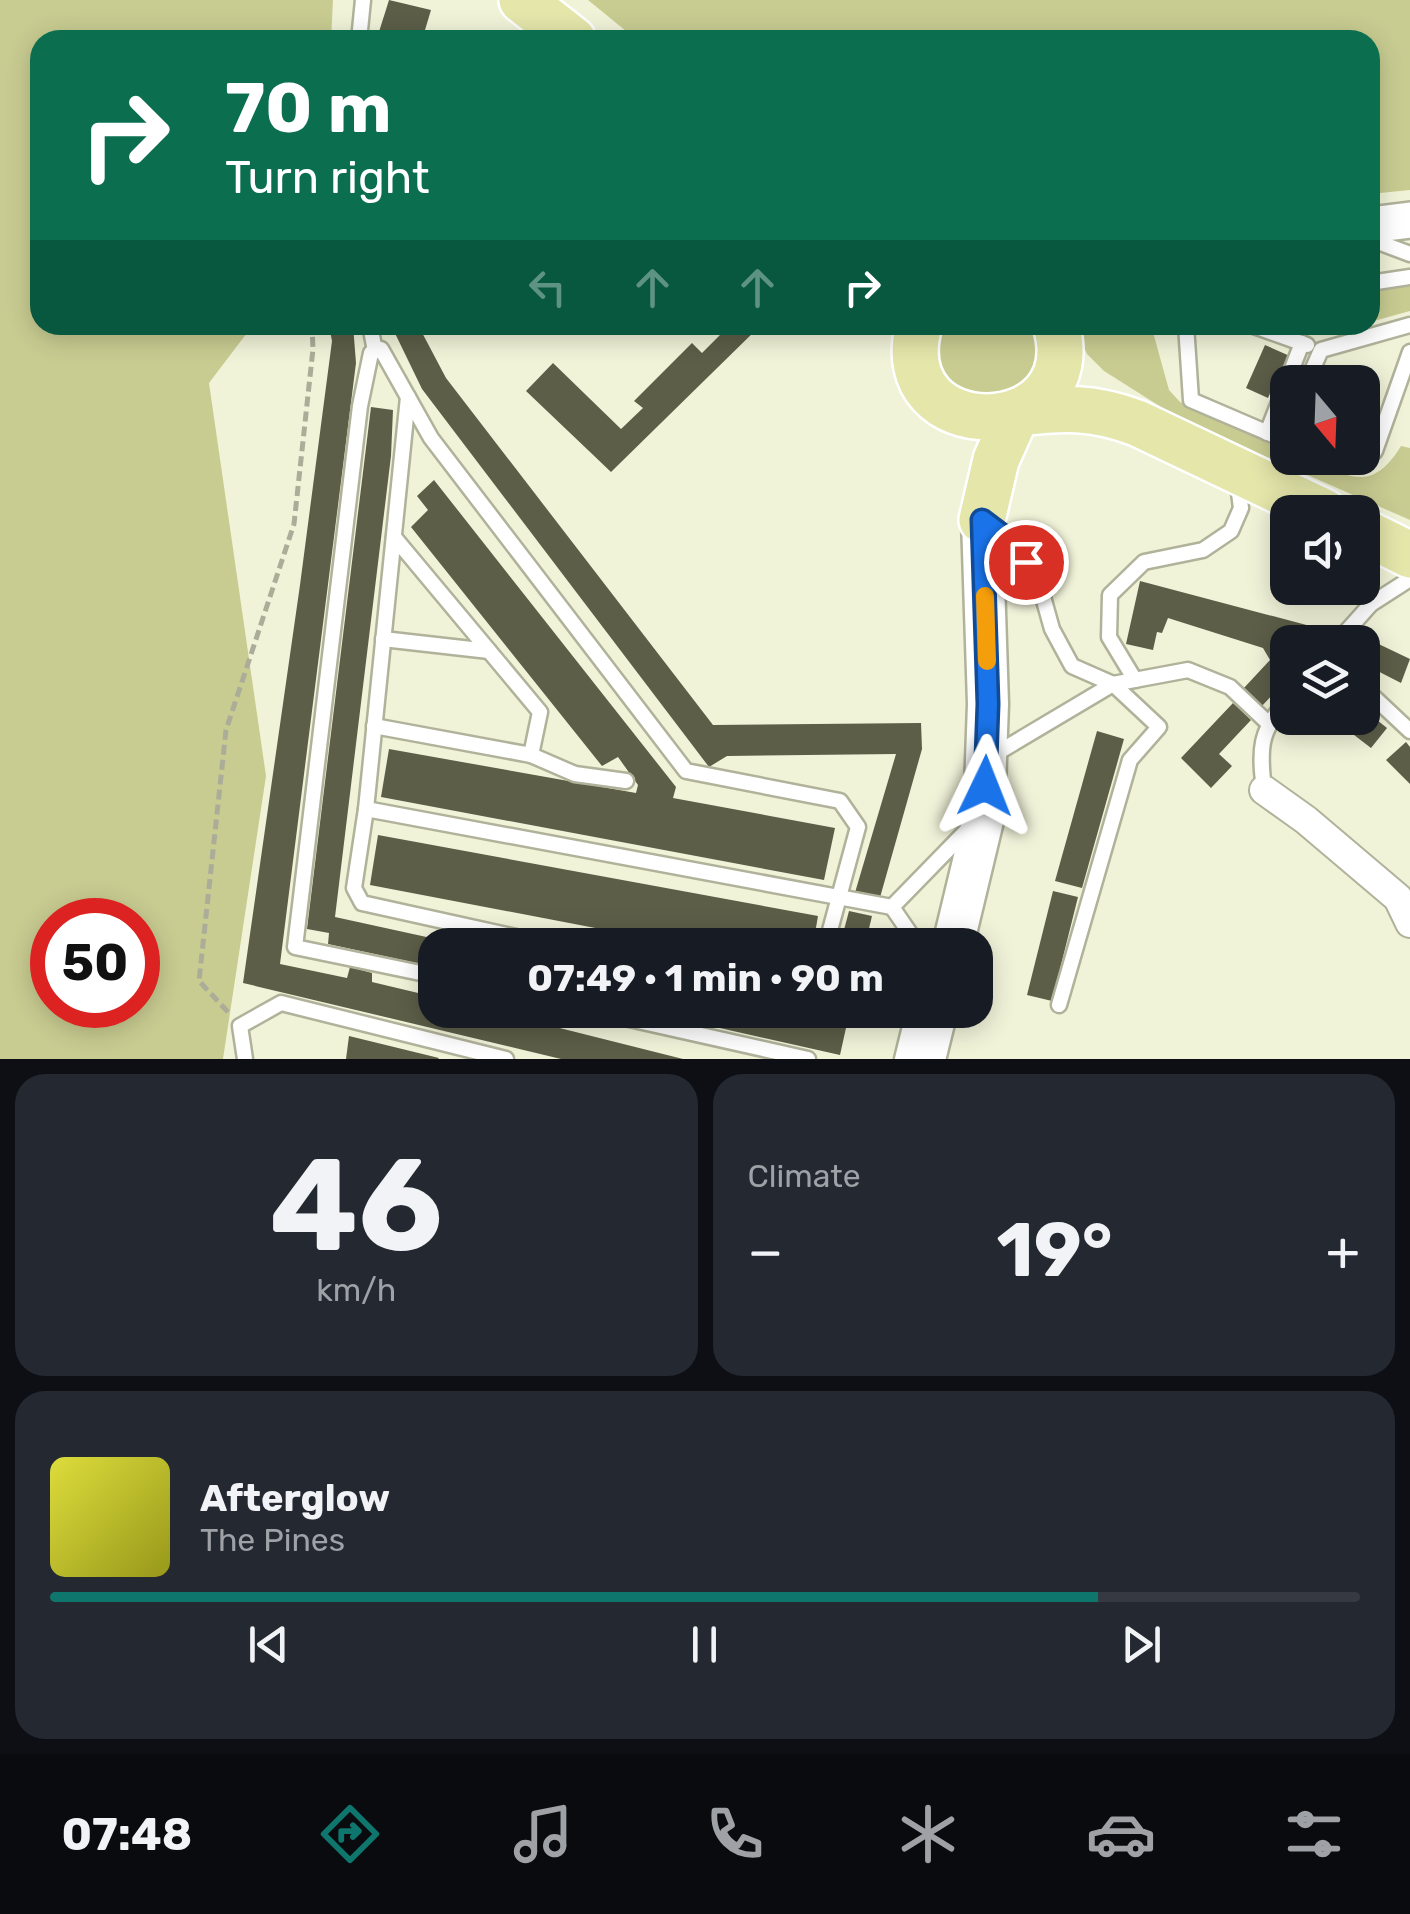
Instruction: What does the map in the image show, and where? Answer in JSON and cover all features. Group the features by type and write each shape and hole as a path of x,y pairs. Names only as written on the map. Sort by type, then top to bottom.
{"main road":[{"path":"522,0 560,30"},
{"path":"889,335 926,387 964,457 982,520 988,704 984,812 957,928"},
{"path":"916,335 916,361 926,387 948,408 970,417 994,419 1078,407 1108,412 1288,495"},
{"path":"982,520 996,460 1017,413 1036,400 1051,382 1059,360 1060,335"},
{"path":"1064,335 1097,380 1184,444"},
{"path":"1380,541 1410,555"},
{"path":"925,1059 933,1028"}],"street":[{"path":"1380,224 1410,220"},
{"path":"1264,790 1398,898 1410,923"}],"lane":[{"path":"360,30 363,0"},
{"path":"1380,243 1410,254"},
{"path":"1380,281 1410,276"},
{"path":"1380,333 1410,325"},
{"path":"372,335 375,351"},
{"path":"1187,335 1191,400 1270,431"},
{"path":"1279,335 1321,350 1374,335"},
{"path":"1297,365 1302,343"},
{"path":"418,972 295,947 360,406 371,353 381,348 430,438 686,771 840,801 858,826 831,928"},
{"path":"1314,365 1321,350"},
{"path":"1380,437 1410,352"},
{"path":"408,397 366,810 354,888 362,903 475,928"},
{"path":"1135,680 1108,638 1110,595 1144,562 1204,550 1231,531 1241,508 1236,470"},
{"path":"982,520 1015,545 1038,579 1052,629 1072,666 1113,684 1160,727 1130,760 1059,1005"},
{"path":"394,536 540,712 531,755"},
{"path":"1353,625 1371,604 1410,578"},
{"path":"383,639 489,651"},
{"path":"986,760 1113,684 1188,670 1230,686 1267,722"},
{"path":"1380,703 1410,731"},
{"path":"1264,790 1260,760 1270,719"},
{"path":"374,726 531,755 576,774 626,781"},
{"path":"366,810 892,907 906,928"},
{"path":"892,907 984,812"},
{"path":"245,1059 240,1026 281,1003 506,1059"},
{"path":"669,1028 808,1059"},
{"path":"902,1059 910,1028"}],"path":[{"path":"240,1026 199,981 226,730 294,524 312,335"}],"green space":[{"path":"0,0 333,0 332,30 30,30 30,335 245,335 209,383 266,776 223,1059 0,1059"},
{"path":"588,0 1410,0 1410,190 1380,193 1380,30 625,30"},
{"path":"1410,281 1410,311 1380,319 1380,287"},
{"path":"940,335 1042,335 1033,381 985,402 943,374 936,353"},
{"path":"1079,335 1154,335 1169,390 1180,402 1270,443 1270,459 1180,419 1104,371 1087,354"},
{"path":"1401,446 1410,448 1410,520 1380,507 1380,495 1353,495 1308,475 1380,475 1380,469"}],"building":[{"path":"389,0 431,10 425,30 380,30"},
{"path":"331,335 354,335 356,363 280,964 347,978 350,967 372,973 372,982 418,993 418,1025 243,983"},
{"path":"396,335 423,335 446,378 713,725 921,723 922,749 879,901 854,896 896,754 727,756 709,767 422,389"},
{"path":"720,335 751,335 611,472 526,391 553,363 621,429 643,408 634,401 692,343 702,353"},
{"path":"1265,345 1292,357 1290,361 1299,365 1270,365 1268,398 1246,388"},
{"path":"371,407 393,410 391,456 335,917 418,935 418,963 328,944 329,933 307,929"},
{"path":"434,480 676,787 673,798 835,828 824,880 381,797 389,749 636,793 638,785 618,757 602,766 411,527 428,510 417,496"},
{"path":"1140,581 1306,625 1270,625 1270,660 1263,648 1168,618 1162,633 1157,632 1153,650 1126,644"},
{"path":"1380,645 1410,659 1401,683 1380,672"},
{"path":"1270,660 1270,697 1261,707 1243,689"},
{"path":"1233,703 1251,720 1219,754 1232,766 1211,788 1181,758"},
{"path":"1380,722 1387,728 1371,748 1354,735 1380,735"},
{"path":"1097,731 1124,739 1082,888 1055,881"},
{"path":"1406,742 1410,747 1410,784 1386,760"},
{"path":"378,835 818,916 816,928 595,928 370,885"},
{"path":"1053,891 1078,897 1052,1001 1027,995"},
{"path":"849,911 872,916 869,928 844,928"},
{"path":"431,1028 560,1028 683,1059 561,1059"},
{"path":"720,1028 846,1028 840,1055"},
{"path":"349,1036 439,1058 346,1059"}],"slow traffic":[{"path":"985,596 987,661"}],"route":[{"path":"985,786 988,704 982,520 1015,545 1026,562"}]}
